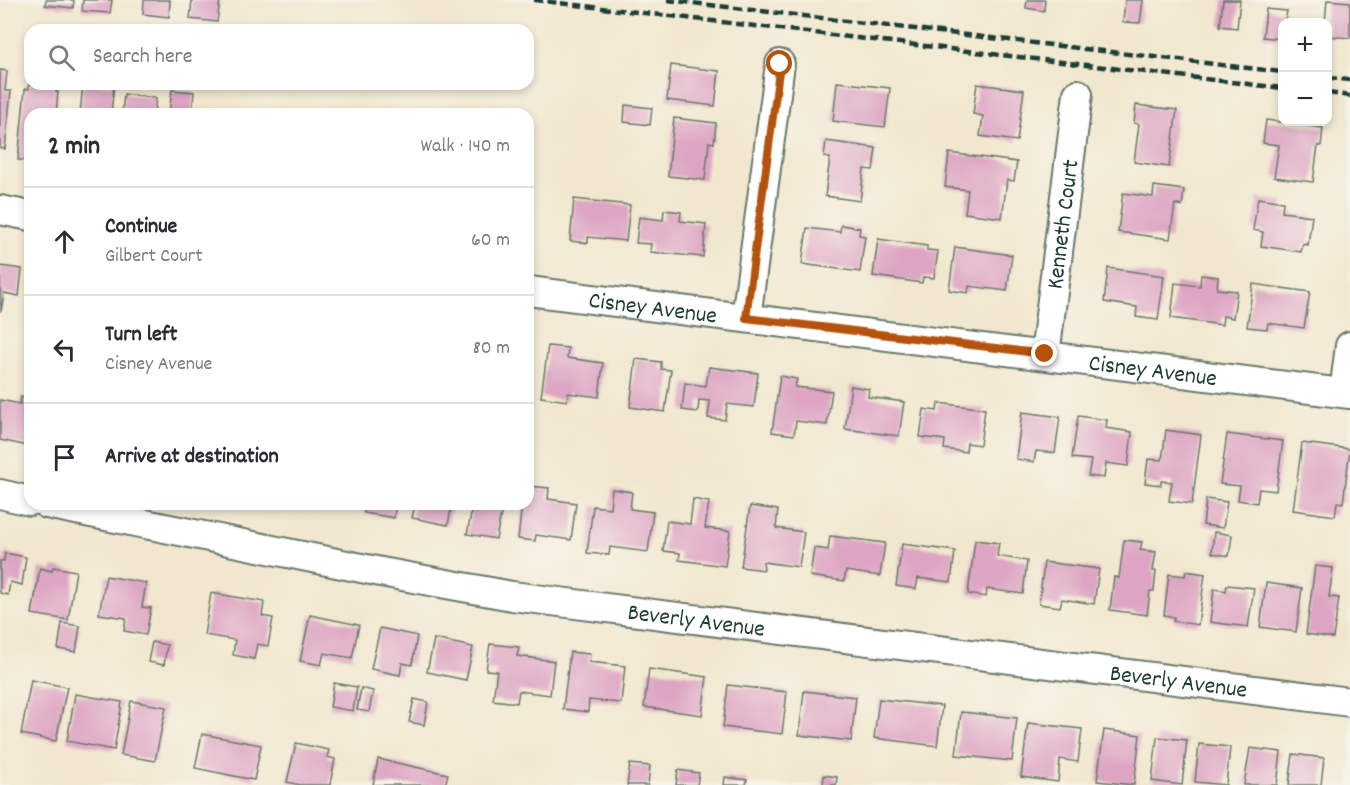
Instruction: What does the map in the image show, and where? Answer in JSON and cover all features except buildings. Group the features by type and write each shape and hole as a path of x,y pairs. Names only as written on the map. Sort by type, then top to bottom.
{"street":[{"path":"746,318 780,64"},
{"name":"Kenneth Court","path":"1045,354 1078,94"},
{"path":"0,210 24,215"},
{"name":"Cisney Avenue","path":"534,292 1347,393"},
{"path":"1347,393 1350,346"},
{"path":"0,494 24,500"},
{"name":"Beverly Avenue","path":"76,510 381,572 512,596 1350,702"}],"railway":[{"path":"534,0 1278,88"},
{"path":"667,0 1278,72"},
{"path":"1332,78 1350,80"},
{"path":"1332,94 1350,96"}],"route":[{"path":"780,64 746,318 1045,354"}]}
